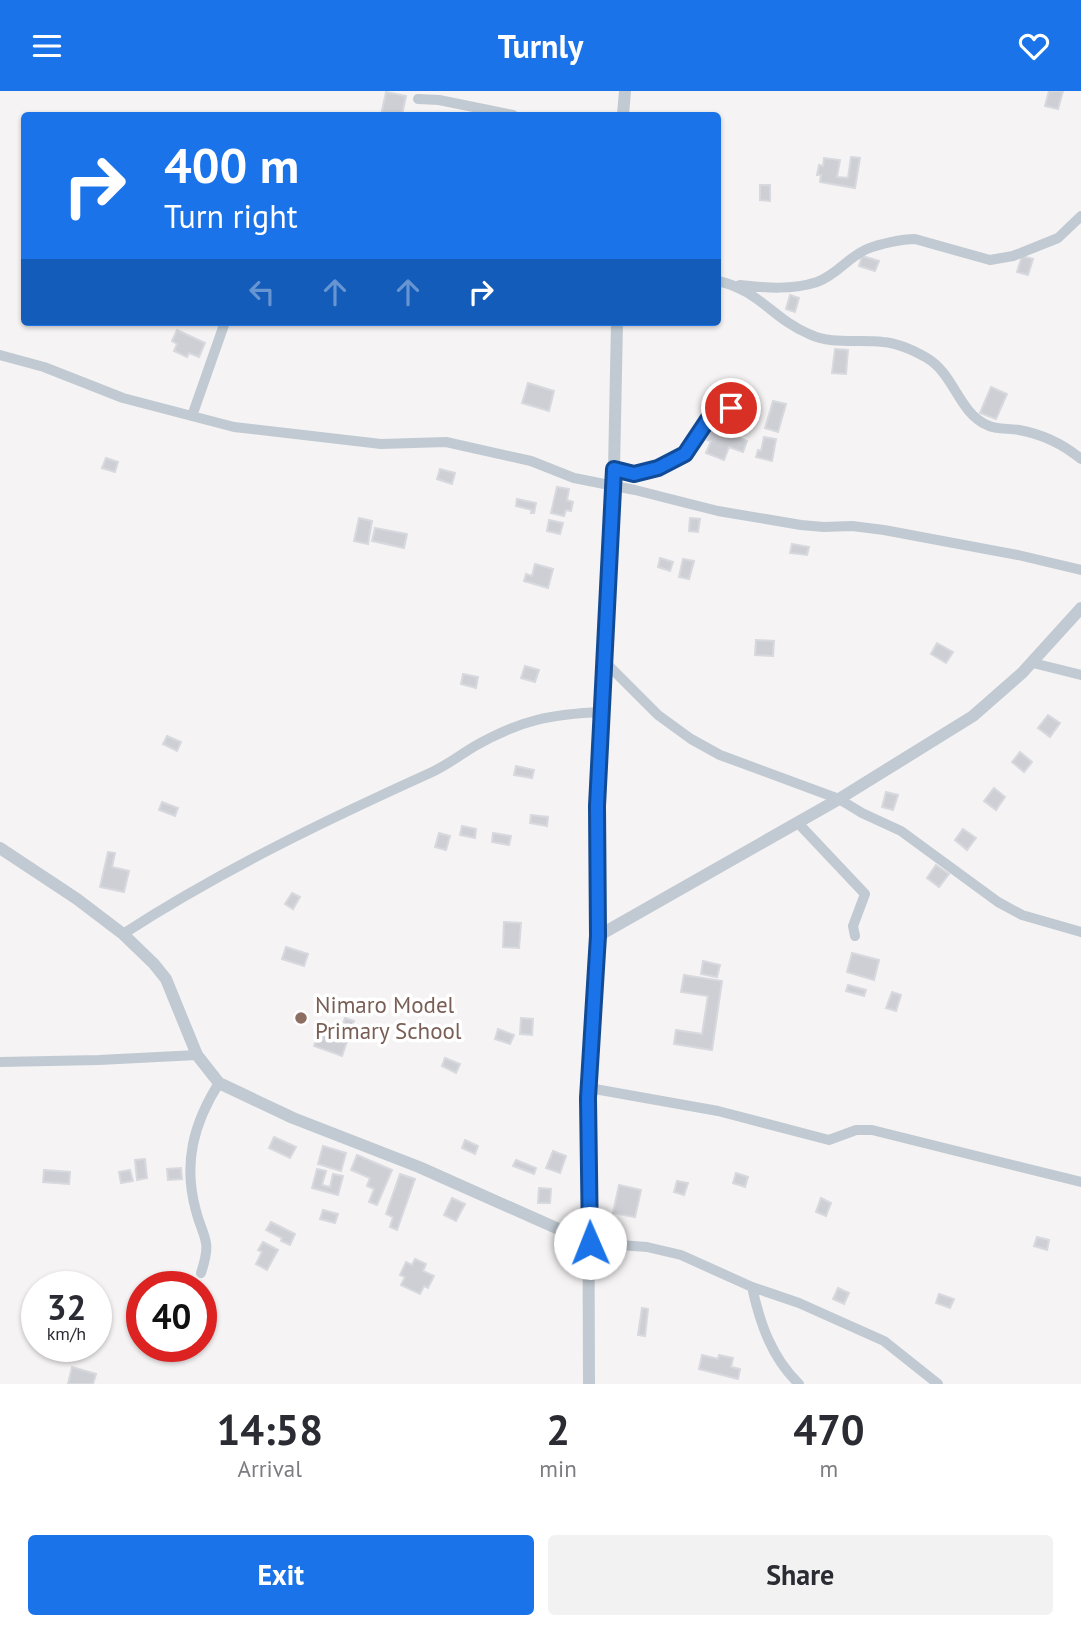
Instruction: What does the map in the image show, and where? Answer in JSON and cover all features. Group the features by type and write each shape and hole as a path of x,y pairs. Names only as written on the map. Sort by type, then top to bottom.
{"street":[{"path":"623,112 625,91"},
{"path":"418,99 439,100 498,112"},
{"path":"721,282 762,288 816,282 839,271 867,249 903,239 915,239 990,260 1013,256 1058,238 1081,216"},
{"path":"733,284 760,299 792,325 811,336 848,342 880,341 899,345 930,360 949,377 974,417 986,425 1049,439 1081,459"},
{"path":"192,416 224,326"},
{"path":"589,1384 589,1088 598,936 597,806 614,469 617,326"},
{"path":"0,355 44,367 123,398 234,427 380,444 446,442 531,461 574,478 718,511 801,525 884,530 1018,555 1081,570"},
{"path":"598,936 839,799 973,716 1033,663 1081,608"},
{"path":"605,662 658,715 691,739 720,755 839,799 901,831 998,902 1022,915 1081,932"},
{"path":"1033,663 1081,675"},
{"path":"123,934 239,865 371,799 446,766 501,732 538,718 558,714 602,712"},
{"path":"797,823 865,894 853,926 855,936"},
{"path":"0,848 77,899 123,934 154,964 166,979 197,1055 219,1083 293,1118 419,1167 590,1243 648,1247 681,1255 752,1287 799,1303 884,1341 938,1384"},
{"path":"0,1062 197,1055"},
{"path":"202,1271 208,1252 193,1198 188,1165 207,1103 219,1083"},
{"path":"589,1088 718,1111 829,1140 856,1130 872,1130 1081,1182"},
{"path":"752,1287 756,1308 769,1342 784,1370 799,1384"}],"lane":[{"path":"614,469 634,474 658,468 685,454 715,409 746,407"}],"building":[{"path":"1049,91 1063,91 1058,109 1045,106"},
{"path":"386,92 406,96 403,112 382,112"},
{"path":"851,157 860,158 855,188 820,182 821,175 817,175 819,165 823,166 824,158 840,160 837,177 848,178"},
{"path":"760,185 770,185 770,201 760,200"},
{"path":"862,256 879,261 875,271 859,266"},
{"path":"1022,256 1033,259 1028,275 1017,272"},
{"path":"790,295 799,298 795,312 786,309"},
{"path":"177,330 205,343 199,357 189,353 187,357 174,351 177,344 172,341"},
{"path":"835,349 848,350 846,374 832,373"},
{"path":"528,383 554,391 549,411 522,403"},
{"path":"991,387 1007,394 996,419 980,413"},
{"path":"773,401 786,404 778,432 765,428"},
{"path":"720,419 736,425 733,435 747,441 743,452 729,447 724,460 706,453 711,441 707,440 713,425 717,426"},
{"path":"764,437 776,439 772,461 756,457 758,450 761,451"},
{"path":"106,458 118,462 115,472 102,468"},
{"path":"440,469 455,473 452,484 437,479"},
{"path":"557,487 569,489 567,500 573,502 571,511 566,510 564,516 551,513"},
{"path":"517,499 536,503 534,513 516,506"},
{"path":"359,518 372,521 368,544 354,541"},
{"path":"690,518 700,519 698,532 689,531"},
{"path":"549,520 563,523 560,534 547,531"},
{"path":"375,528 407,534 404,548 372,541"},
{"path":"792,544 809,547 807,555 790,553"},
{"path":"660,558 673,562 670,571 658,567"},
{"path":"683,559 694,561 689,579 679,577"},
{"path":"535,564 553,569 548,588 524,581 526,574 532,576"},
{"path":"756,640 774,641 773,656 755,655"},
{"path":"937,643 953,652 946,663 931,654"},
{"path":"525,666 539,670 535,682 521,678"},
{"path":"463,674 478,677 476,688 461,684"},
{"path":"1048,715 1060,723 1050,737 1038,728"},
{"path":"167,736 181,742 177,751 163,744"},
{"path":"1020,752 1032,762 1024,772 1012,762"},
{"path":"516,766 534,770 532,778 514,775"},
{"path":"994,788 1005,797 996,810 984,801"},
{"path":"886,792 898,795 893,810 882,807"},
{"path":"162,802 178,808 175,816 159,810"},
{"path":"531,815 548,817 547,826 530,823"},
{"path":"462,826 476,829 475,838 460,835"},
{"path":"963,829 976,838 967,850 955,840"},
{"path":"439,833 450,836 446,850 435,847"},
{"path":"493,833 511,836 509,845 492,842"},
{"path":"108,852 115,853 112,867 129,871 124,892 100,887"},
{"path":"936,865 949,874 939,887 927,878"},
{"path":"292,893 300,897 293,909 285,904"},
{"path":"504,922 521,923 519,948 503,947"},
{"path":"286,947 308,954 304,966 282,959"},
{"path":"852,953 879,960 874,980 847,972"},
{"path":"703,961 720,965 717,977 701,974"},
{"path":"684,975 722,981 712,1050 674,1044 676,1030 702,1034 708,996 681,992"},
{"path":"848,985 866,990 864,996 846,991"},
{"path":"892,992 901,995 896,1011 886,1008"},
{"path":"345,1018 354,1021 342,1056 314,1046 319,1032 338,1038"},
{"path":"521,1018 533,1019 532,1035 520,1034"},
{"path":"498,1029 514,1035 510,1044 495,1039"},
{"path":"445,1058 460,1064 456,1073 442,1066"},
{"path":"274,1137 296,1147 290,1158 269,1148"},
{"path":"465,1140 478,1146 475,1154 462,1148"},
{"path":"323,1146 346,1153 341,1171 318,1164"},
{"path":"553,1151 566,1156 560,1173 546,1168"},
{"path":"357,1155 392,1170 377,1205 369,1202 374,1189 367,1186 370,1178 351,1170"},
{"path":"145,1159 147,1178 137,1180 135,1160"},
{"path":"516,1160 536,1168 534,1174 513,1166"},
{"path":"181,1168 182,1179 168,1180 167,1169"},
{"path":"317,1169 326,1171 322,1185 330,1187 333,1174 343,1176 338,1195 312,1188"},
{"path":"44,1170 70,1172 69,1184 43,1182"},
{"path":"130,1170 133,1181 121,1183 119,1172"},
{"path":"736,1173 748,1177 745,1187 733,1183"},
{"path":"400,1174 415,1179 397,1230 390,1227 393,1217 386,1214"},
{"path":"677,1181 688,1183 684,1195 674,1192"},
{"path":"619,1185 641,1190 635,1217 613,1213"},
{"path":"539,1188 551,1189 550,1203 538,1203"},
{"path":"452,1198 465,1204 456,1221 444,1215"},
{"path":"821,1198 831,1203 826,1216 816,1212"},
{"path":"323,1210 338,1214 335,1223 320,1219"},
{"path":"271,1222 295,1234 290,1245 266,1230"},
{"path":"1037,1237 1049,1240 1047,1250 1034,1246"},
{"path":"263,1242 278,1250 267,1270 256,1264 262,1252 258,1250"},
{"path":"415,1259 426,1264 423,1271 434,1276 428,1288 424,1286 420,1294 401,1285 405,1277 400,1275 406,1262 412,1265"},
{"path":"838,1288 849,1293 844,1304 833,1299"},
{"path":"939,1294 954,1299 950,1308 936,1303"},
{"path":"642,1308 648,1309 645,1336 638,1335"},
{"path":"702,1355 718,1359 719,1355 733,1358 731,1367 740,1369 738,1379 699,1369"},
{"path":"72,1367 96,1374 93,1384 68,1384"}],"place":[{"name":"Nimaro Model Primary School","path":"301,1018"}],"route":[{"path":"590,1243 588,1098 598,936 597,806 614,469 634,474 658,468 685,454 715,409 731,408"}]}
